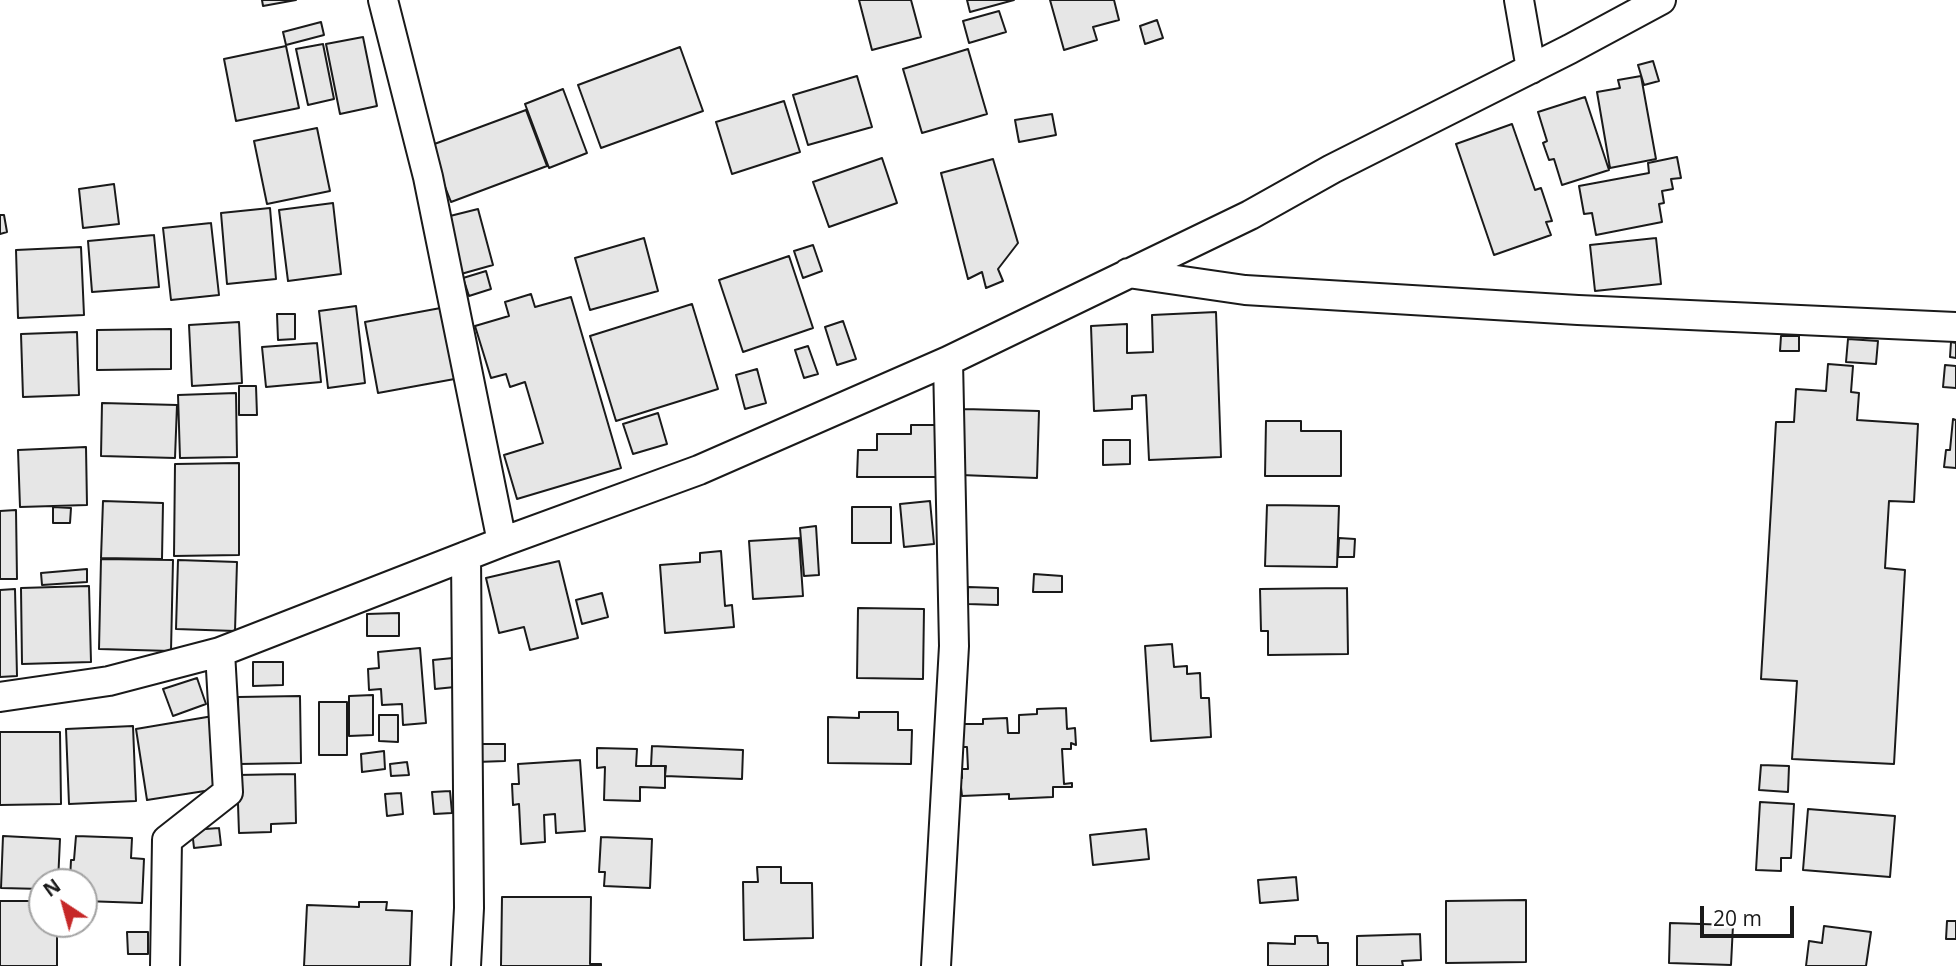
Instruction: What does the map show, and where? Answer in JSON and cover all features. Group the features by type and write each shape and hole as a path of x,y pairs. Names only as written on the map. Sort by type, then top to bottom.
{"street":[{"path":"383,0 428,177 502,542"},
{"path":"1519,0 1531,69"},
{"path":"0,697 109,681 220,652 502,542 699,470 948,361 1250,215 1332,169 1661,0"},
{"path":"1128,273 1245,290 1578,310 1956,327"},
{"path":"936,966 954,646 948,361"},
{"path":"466,556 469,908 466,966"},
{"path":"165,966 167,840 228,792 220,652"}],"building":[{"path":"262,0 296,0 263,6"},
{"path":"859,0 911,0 921,37 872,50"},
{"path":"967,0 1014,0 970,12"},
{"path":"1050,0 1114,0 1119,20 1093,27 1097,40 1064,50"},
{"path":"999,11 1006,32 969,43 963,21"},
{"path":"1157,20 1163,38 1145,44 1140,26"},
{"path":"321,22 324,35 286,45 283,32"},
{"path":"363,37 377,106 340,114 326,44"},
{"path":"323,44 334,99 308,105 296,49"},
{"path":"286,46 299,108 236,121 224,59"},
{"path":"680,47 703,111 601,148 578,85"},
{"path":"968,49 987,114 922,133 903,69"},
{"path":"1653,61 1659,81 1644,85 1638,65"},
{"path":"857,76 872,127 808,145 793,95"},
{"path":"1641,76 1656,159 1610,168 1597,92 1620,88 1618,80"},
{"path":"563,89 587,153 549,168 525,104"},
{"path":"1585,97 1609,170 1562,185 1554,159 1549,160 1543,143 1547,141 1538,112"},
{"path":"784,101 800,152 732,174 716,122"},
{"path":"526,110 547,166 451,202 429,146"},
{"path":"1052,114 1056,135 1019,142 1015,120"},
{"path":"1512,124 1535,190 1541,188 1552,221 1546,222 1551,235 1494,255 1456,144"},
{"path":"317,128 330,191 267,204 254,141"},
{"path":"1677,157 1681,178 1671,179 1673,189 1662,191 1664,203 1659,204 1662,222 1596,235 1592,213 1584,214 1579,186 1649,173 1648,163"},
{"path":"882,158 897,203 829,227 813,182"},
{"path":"993,159 1018,243 998,269 1003,281 986,288 982,272 968,279 941,173"},
{"path":"114,184 119,224 83,228 79,189"},
{"path":"333,203 341,274 288,281 279,210"},
{"path":"270,208 276,279 227,284 221,213"},
{"path":"478,209 493,265 461,274 446,217"},
{"path":"0,215 4,215 7,232 0,234"},
{"path":"211,223 219,295 171,300 163,228"},
{"path":"154,235 159,287 92,292 88,241"},
{"path":"644,238 658,291 590,310 575,258"},
{"path":"1656,238 1661,284 1595,291 1590,245"},
{"path":"813,245 822,271 803,278 794,251"},
{"path":"81,247 84,315 18,318 16,250"},
{"path":"789,256 813,328 743,352 719,280"},
{"path":"486,271 491,289 469,296 463,278"},
{"path":"531,294 535,307 571,297 621,468 517,499 504,455 543,443 525,382 510,387 506,374 491,378 475,326 509,316 505,302"},
{"path":"692,304 718,389 616,421 590,336"},
{"path":"356,306 365,383 328,388 319,311"},
{"path":"446,307 460,378 378,393 365,322"},
{"path":"1216,312 1221,457 1149,460 1146,395 1132,396 1132,409 1094,411 1091,326 1127,324 1127,353 1153,352 1152,315"},
{"path":"277,314 295,314 295,339 278,340"},
{"path":"843,321 856,359 837,365 825,327"},
{"path":"239,322 242,383 192,386 189,325"},
{"path":"171,329 171,369 97,370 97,330"},
{"path":"77,332 79,395 23,397 21,334"},
{"path":"1781,336 1799,336 1799,351 1780,351"},
{"path":"1848,339 1878,341 1876,364 1846,362"},
{"path":"1951,342 1956,343 1956,358 1950,357"},
{"path":"317,343 321,382 266,387 262,347"},
{"path":"808,346 818,374 804,378 795,350"},
{"path":"1828,364 1853,366 1851,392 1859,393 1857,420 1918,424 1914,502 1889,501 1885,568 1905,570 1894,764 1792,759 1797,681 1761,679 1776,422 1794,422 1796,389 1826,391"},
{"path":"1945,365 1956,366 1956,388 1943,387"},
{"path":"757,369 766,403 745,409 736,375"},
{"path":"239,386 256,386 257,415 239,415"},
{"path":"236,393 237,457 180,458 178,395"},
{"path":"102,403 177,405 175,458 101,456"},
{"path":"964,409 1039,411 1037,478 961,475"},
{"path":"658,413 667,444 633,454 623,424"},
{"path":"1953,419 1956,420 1956,468 1944,467 1946,450 1950,450"},
{"path":"1266,421 1301,421 1301,431 1341,431 1341,476 1265,476"},
{"path":"911,425 937,425 936,477 857,477 858,450 877,450 877,434 911,434"},
{"path":"1103,440 1130,440 1130,464 1103,465"},
{"path":"86,447 87,505 20,507 18,450"},
{"path":"239,463 239,555 174,556 175,464"},
{"path":"103,501 163,503 162,559 101,558"},
{"path":"930,501 934,544 904,547 900,504"},
{"path":"1267,505 1339,506 1337,567 1265,566"},
{"path":"53,507 71,508 70,523 53,523"},
{"path":"852,507 891,507 891,543 852,543"},
{"path":"16,510 17,579 0,579 0,511"},
{"path":"816,526 819,575 804,576 800,528"},
{"path":"799,538 803,596 753,599 749,541"},
{"path":"1339,538 1355,539 1354,557 1338,557"},
{"path":"721,551 725,606 732,605 734,627 665,633 660,565 700,562 700,553"},
{"path":"101,559 173,560 171,651 99,649"},
{"path":"178,560 237,562 235,631 176,629"},
{"path":"559,561 578,638 530,650 524,627 499,633 486,578"},
{"path":"87,569 87,582 42,585 41,573"},
{"path":"1034,574 1062,576 1062,592 1033,592"},
{"path":"89,586 91,662 22,664 21,588"},
{"path":"968,587 998,588 998,605 968,604"},
{"path":"1347,588 1348,654 1268,655 1268,631 1261,631 1260,589"},
{"path":"15,589 17,676 0,677 0,590"},
{"path":"602,593 608,617 582,624 576,600"},
{"path":"858,608 924,609 923,679 857,678"},
{"path":"399,613 399,636 367,636 367,614"},
{"path":"1172,644 1174,667 1187,666 1187,674 1200,673 1201,698 1209,698 1211,737 1151,741 1145,646"},
{"path":"420,648 426,723 403,725 402,704 382,705 381,689 369,690 368,669 379,668 378,652"},
{"path":"453,658 455,687 435,689 433,660"},
{"path":"253,662 283,662 283,685 253,686"},
{"path":"197,678 206,704 173,716 163,689"},
{"path":"373,695 373,735 349,736 349,696"},
{"path":"300,696 301,763 239,764 238,697"},
{"path":"319,702 347,702 347,755 319,755"},
{"path":"1066,708 1067,729 1075,728 1076,745 1071,743 1071,749 1062,749 1064,784 1072,783 1072,787 1053,787 1053,797 1009,799 1009,794 962,796 961,787 955,787 955,779 962,778 962,769 968,769 967,747 961,747 960,724 983,724 983,719 1007,718 1008,733 1019,733 1019,715 1037,714 1037,709"},
{"path":"859,712 898,712 898,730 912,730 911,764 828,763 828,717 859,718"},
{"path":"379,715 398,715 398,742 379,741"},
{"path":"213,716 224,788 147,800 136,729"},
{"path":"133,726 136,801 69,804 66,729"},
{"path":"0,732 60,732 61,804 0,805"},
{"path":"476,744 505,744 505,761 476,762"},
{"path":"652,746 743,750 742,779 665,776 666,766 651,766"},
{"path":"597,748 637,749 636,766 665,766 665,788 640,787 640,801 604,800 605,767 597,768"},
{"path":"384,751 385,769 362,772 361,754"},
{"path":"580,760 585,831 556,833 555,814 544,815 545,842 521,844 519,804 513,805 512,784 519,784 518,764"},
{"path":"407,762 409,775 391,776 390,764"},
{"path":"1761,765 1789,766 1788,792 1759,790"},
{"path":"295,774 296,823 271,824 271,832 239,833 237,775"},
{"path":"450,791 452,813 434,814 432,792"},
{"path":"401,793 403,814 387,816 385,794"},
{"path":"1760,802 1794,804 1791,858 1781,858 1781,871 1756,870"},
{"path":"1808,809 1895,816 1890,877 1803,870"},
{"path":"219,828 221,845 194,848 192,830"},
{"path":"1146,829 1149,859 1093,865 1090,835"},
{"path":"3,836 60,839 59,868 28,868 28,889 1,888"},
{"path":"76,836 132,838 131,858 144,859 142,903 98,901 98,868 71,868 71,860 74,860"},
{"path":"601,837 652,839 650,888 604,886 605,872 599,872"},
{"path":"757,867 781,867 781,883 812,883 813,938 744,940 743,882 758,882"},
{"path":"1296,877 1298,900 1260,903 1258,880"},
{"path":"502,897 591,897 590,964 601,966 501,966"},
{"path":"1526,900 1526,962 1446,963 1446,901"},
{"path":"0,901 28,901 28,938 57,938 57,966 0,966"},
{"path":"359,902 387,902 386,910 412,911 410,966 304,966 307,905 359,907"},
{"path":"1947,921 1956,921 1956,939 1946,939"},
{"path":"1670,923 1733,925 1731,965 1669,963"},
{"path":"1824,926 1871,932 1866,966 1806,966 1809,941 1822,943"},
{"path":"127,932 148,932 148,954 128,954"},
{"path":"1420,934 1421,960 1402,961 1403,966 1357,966 1357,936"},
{"path":"1295,936 1317,936 1318,943 1328,943 1328,966 1268,966 1268,943 1295,944"}]}
